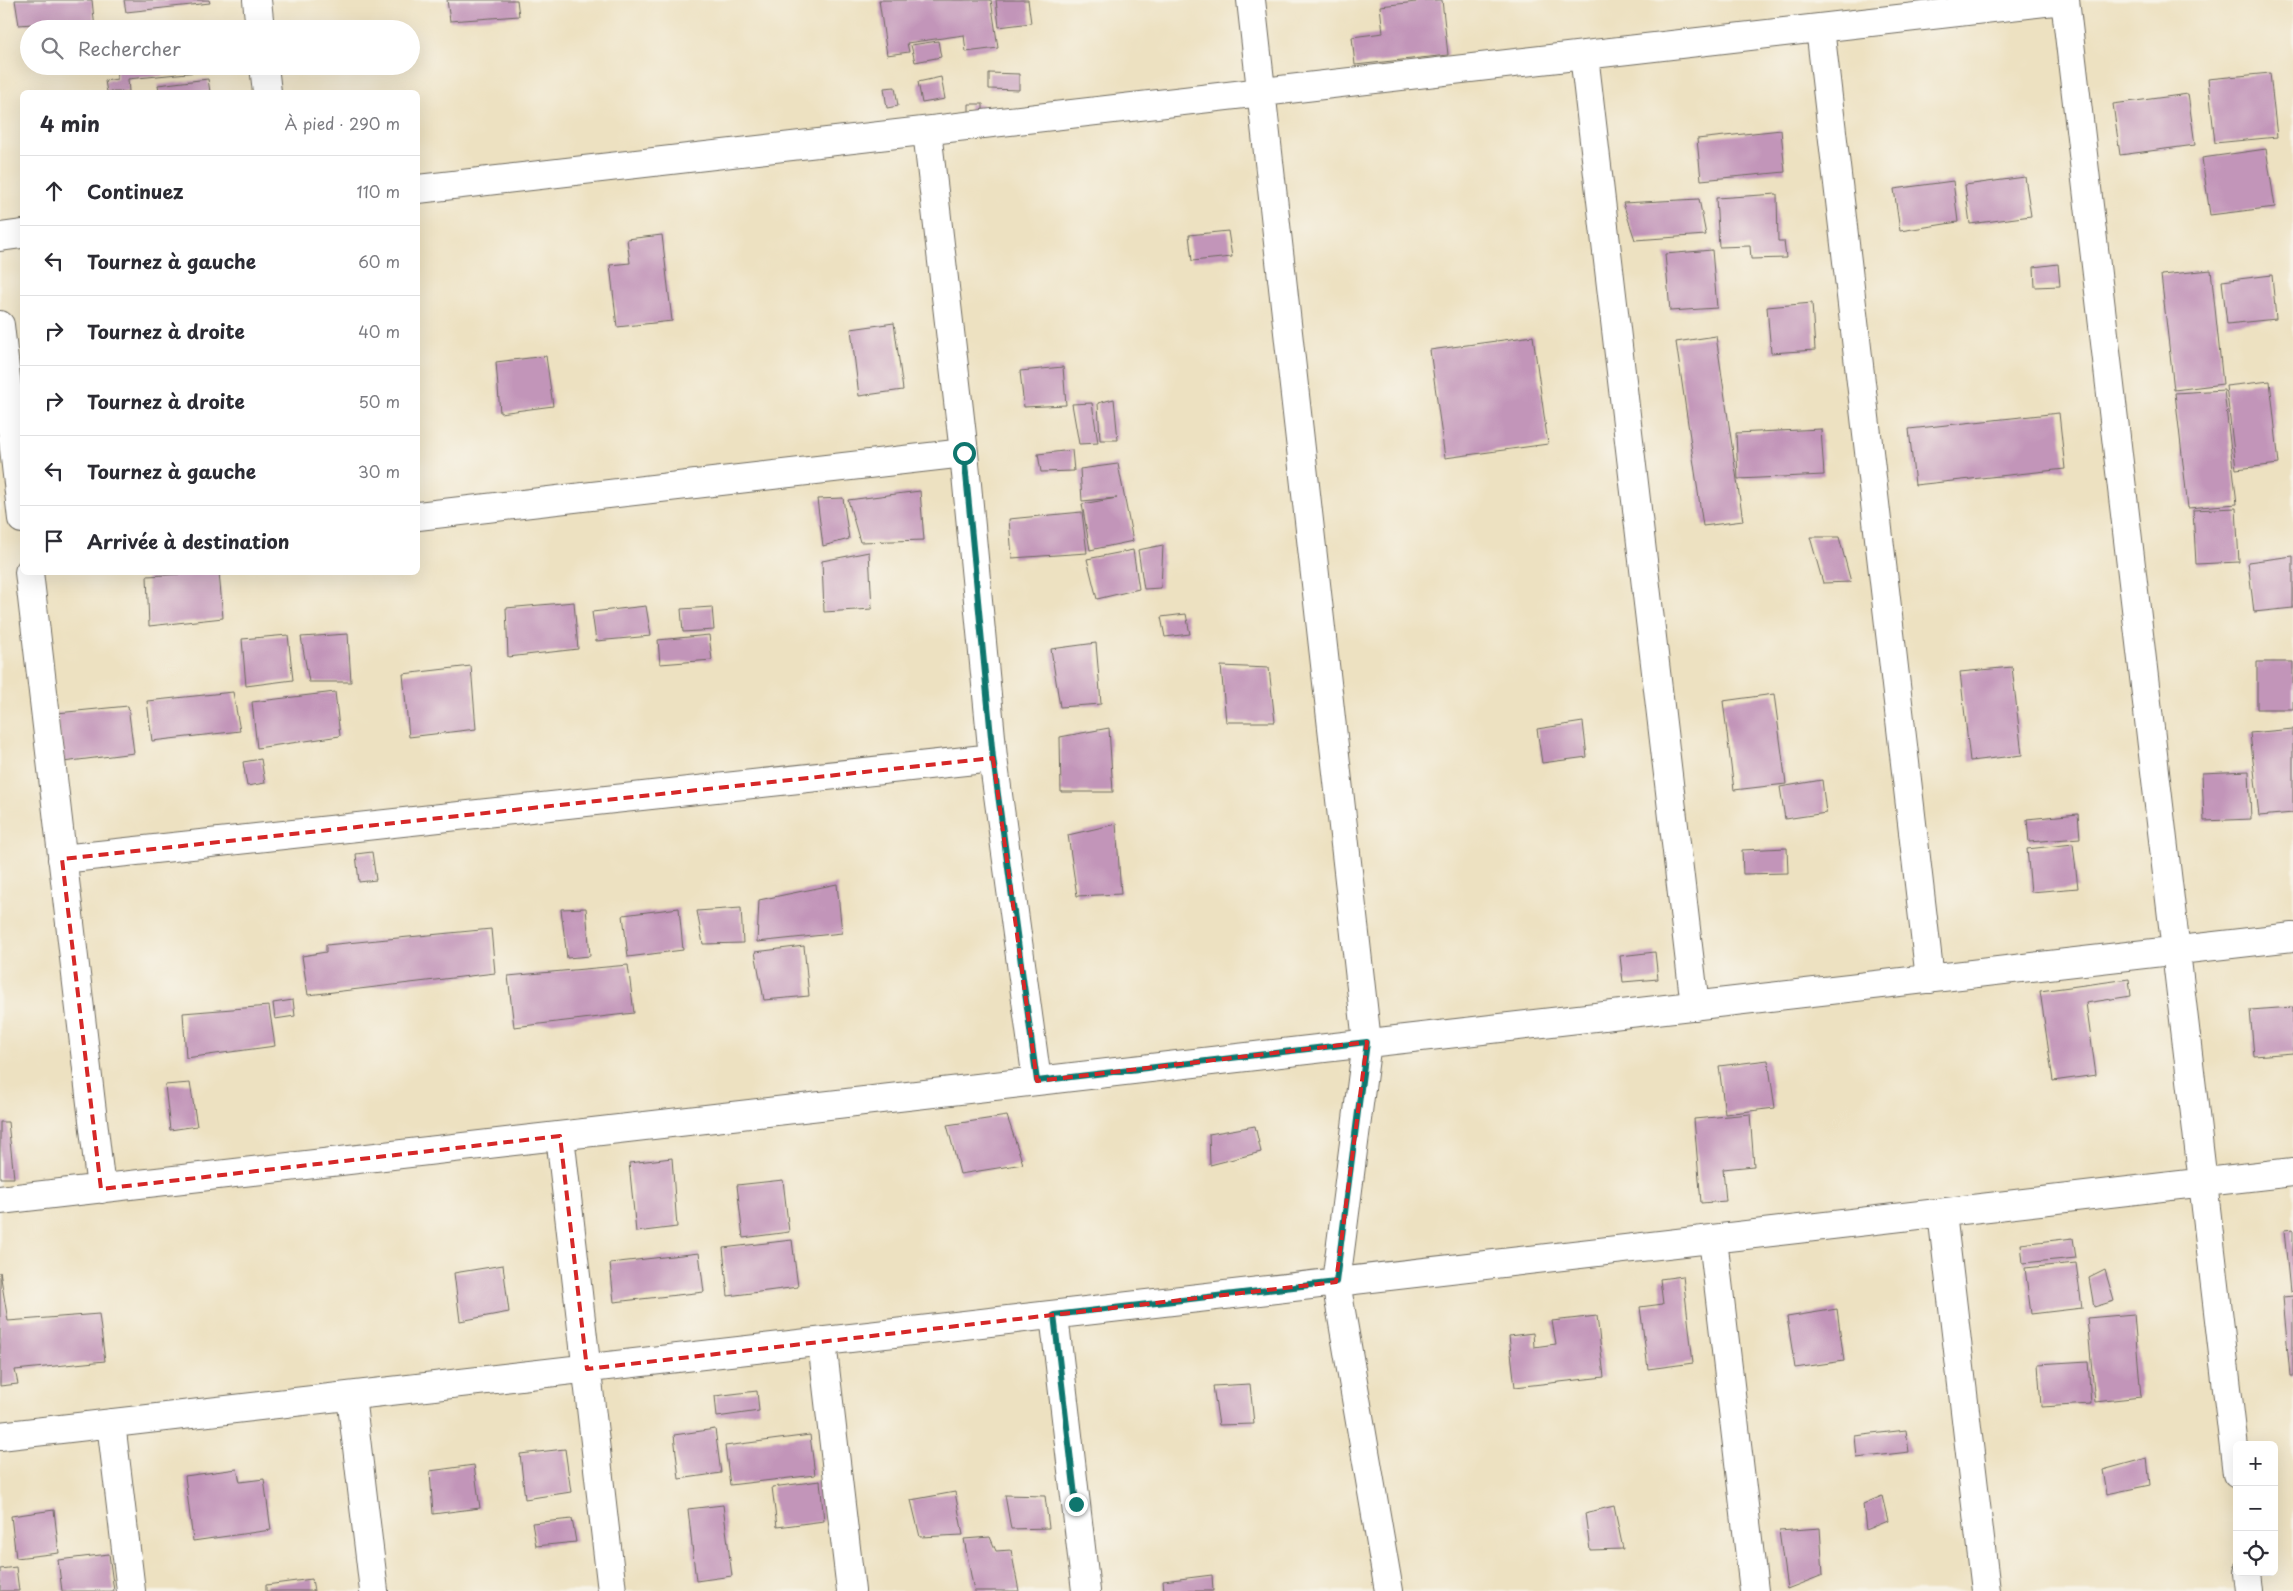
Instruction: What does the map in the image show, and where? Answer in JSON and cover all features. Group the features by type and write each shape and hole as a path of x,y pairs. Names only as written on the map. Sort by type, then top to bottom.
{"street":[{"path":"257,0 259,20"},
{"path":"1251,0 1367,1042 1336,1282 1389,1591"},
{"path":"420,189 2064,0 2233,1441"},
{"path":"1820,28 1930,979"},
{"path":"1584,55 1695,1006"},
{"path":"265,75 268,90"},
{"path":"927,131 964,453 993,758 1037,1081"},
{"path":"0,237 20,234"},
{"path":"0,325 20,501"},
{"path":"420,516 964,453"},
{"path":"29,575 101,1189"},
{"path":"62,859 993,758"},
{"path":"0,1200 2293,937"},
{"path":"560,1136 612,1591"},
{"path":"0,1436 2293,1172"},
{"path":"1942,1212 1986,1591"},
{"path":"1713,1239 1754,1591"},
{"path":"1054,1315 1086,1591"},
{"path":"822,1342 851,1591"},
{"path":"351,1396 374,1591"},
{"path":"111,1423 130,1591"},
{"path":"2248,1576 2250,1591"}],"highlighted area":[{"path":"993,758 1037,1081 1367,1042 1336,1282 587,1369 560,1136 101,1189 62,859"}],"building":[{"path":"15,0 92,0 94,20 20,20 19,25"},
{"path":"124,0 209,0 210,3 126,12"},
{"path":"447,0 517,0 519,16 450,21"},
{"path":"879,0 991,0 998,48 966,52 964,35 907,43 909,52 887,55"},
{"path":"996,0 1028,0 1031,23 999,27"},
{"path":"1416,0 1442,0 1448,55 1355,65 1352,37 1383,33 1380,6 1416,2"},
{"path":"938,41 941,57 915,62 911,45"},
{"path":"989,73 1019,74 1019,90 989,89"},
{"path":"2270,73 2277,137 2215,143 2208,79"},
{"path":"117,75 168,75 128,79 129,90 107,90 105,81 117,79"},
{"path":"941,77 945,99 922,103 918,82"},
{"path":"208,79 210,90 159,90 158,85"},
{"path":"895,87 898,106 887,108 884,88"},
{"path":"2188,94 2195,145 2120,155 2113,104"},
{"path":"969,104 983,104 983,113 969,113"},
{"path":"1781,130 1785,172 1701,180 1697,139"},
{"path":"2266,149 2275,207 2210,215 2202,158"},
{"path":"2025,177 2031,216 1970,224 1965,185"},
{"path":"1953,181 1958,222 1900,231 1894,189"},
{"path":"1777,194 1778,241 1784,241 1786,258 1751,259 1750,246 1719,247 1716,198"},
{"path":"1699,199 1706,235 1635,240 1623,203"},
{"path":"1228,231 1232,257 1192,261 1189,235"},
{"path":"662,235 672,321 617,327 610,265 630,263 627,239"},
{"path":"1712,250 1717,308 1670,311 1665,254"},
{"path":"2058,264 2060,286 2035,287 2034,267"},
{"path":"2211,270 2223,384 2174,390 2161,275"},
{"path":"2272,275 2276,319 2227,324 2222,281"},
{"path":"1812,303 1815,350 1771,353 1767,307"},
{"path":"894,323 903,390 859,396 851,329"},
{"path":"1533,336 1548,444 1445,458 1430,350"},
{"path":"1716,336 1743,521 1703,526 1676,342"},
{"path":"546,356 553,406 500,413 496,362"},
{"path":"1063,367 1066,405 1024,407 1020,371"},
{"path":"2270,381 2279,464 2236,469 2226,386"},
{"path":"2224,390 2237,504 2188,508 2175,393"},
{"path":"1114,399 1118,440 1100,440 1098,403"},
{"path":"1092,403 1098,443 1079,444 1072,404"},
{"path":"2059,413 2065,469 1915,485 1909,429"},
{"path":"1821,429 1824,475 1738,479 1736,433"},
{"path":"1072,450 1074,471 1041,472 1038,454"},
{"path":"1118,464 1133,541 1090,550 1082,504 1117,498 1082,501 1080,469"},
{"path":"920,491 924,540 860,542 848,500"},
{"path":"843,498 849,539 823,546 817,499"},
{"path":"2236,508 2239,562 2196,564 2193,510"},
{"path":"1082,512 1087,553 1012,558 1009,519"},
{"path":"1810,537 1839,537 1851,582 1823,583"},
{"path":"1163,545 1161,588 1144,589 1138,550"},
{"path":"1133,550 1139,589 1097,599 1087,559"},
{"path":"869,552 872,609 824,612 822,561"},
{"path":"2293,556 2293,608 2254,612 2248,562"},
{"path":"219,575 223,618 149,626 147,576"},
{"path":"574,602 578,649 508,657 506,608"},
{"path":"646,606 651,636 596,641 592,612"},
{"path":"712,607 714,630 683,632 681,609"},
{"path":"1186,614 1190,634 1165,637 1161,617"},
{"path":"348,634 351,682 309,682 301,637"},
{"path":"288,635 293,680 246,686 242,639"},
{"path":"709,635 712,660 660,664 658,640"},
{"path":"1096,643 1101,704 1060,707 1051,649"},
{"path":"2257,662 2293,662 2293,709 2257,709"},
{"path":"471,666 476,729 409,737 403,674"},
{"path":"1221,666 1269,668 1275,722 1226,722"},
{"path":"2012,667 2022,755 1970,761 1960,672"},
{"path":"233,692 240,731 152,741 147,701"},
{"path":"335,692 340,736 257,748 252,702"},
{"path":"1774,694 1786,784 1734,790 1723,701"},
{"path":"128,706 134,753 63,762 57,713"},
{"path":"1583,722 1587,757 1542,763 1537,729"},
{"path":"1109,728 1113,792 1061,792 1060,737"},
{"path":"2293,729 2293,813 2259,816 2250,733"},
{"path":"261,759 265,783 247,786 243,762"},
{"path":"2249,771 2251,819 2204,821 2202,773"},
{"path":"1822,780 1826,813 1785,819 1780,787"},
{"path":"2078,814 2080,838 2029,842 2027,819"},
{"path":"1116,824 1121,894 1077,896 1068,835"},
{"path":"2073,844 2078,888 2031,892 2027,849"},
{"path":"1787,848 1788,873 1743,874 1742,850"},
{"path":"372,852 376,880 359,882 356,854"},
{"path":"837,884 842,933 757,942 759,900"},
{"path":"586,908 590,956 567,958 561,909"},
{"path":"679,908 683,950 628,957 623,915"},
{"path":"741,908 743,943 703,944 697,911"},
{"path":"491,929 495,973 308,995 302,956 326,952 326,945"},
{"path":"804,946 809,996 764,1000 755,952"},
{"path":"1655,952 1658,979 1623,982 1620,956"},
{"path":"628,965 634,1013 514,1027 508,976"},
{"path":"2129,979 2131,996 2086,1003 2096,1075 2053,1081 2040,991"},
{"path":"293,1000 295,1016 275,1019 273,1003"},
{"path":"269,1006 275,1046 186,1058 183,1013"},
{"path":"2293,1007 2293,1053 2254,1056 2250,1010"},
{"path":"1768,1060 1775,1108 1725,1114 1719,1066"},
{"path":"190,1083 197,1126 170,1130 165,1085"},
{"path":"1750,1114 1754,1166 1723,1169 1726,1201 1701,1203 1694,1119"},
{"path":"1007,1116 1023,1164 960,1174 947,1125"},
{"path":"0,1122 8,1122 14,1178 0,1178"},
{"path":"1255,1126 1261,1152 1210,1165 1209,1134"},
{"path":"672,1158 677,1227 636,1232 629,1163"},
{"path":"783,1180 789,1232 743,1238 737,1185"},
{"path":"2293,1229 2293,1291 2290,1292 2284,1230"},
{"path":"2073,1238 2076,1258 2023,1263 2021,1244"},
{"path":"792,1240 798,1287 728,1296 723,1248"},
{"path":"699,1253 704,1292 614,1302 610,1263"},
{"path":"2076,1263 2082,1308 2031,1314 2025,1268"},
{"path":"503,1265 509,1312 460,1321 454,1273"},
{"path":"2105,1270 2114,1301 2094,1307 2089,1278"},
{"path":"0,1272 8,1321 99,1314 105,1361 15,1370 18,1384 0,1386"},
{"path":"1683,1276 1693,1363 1648,1369 1640,1307 1663,1304 1660,1279"},
{"path":"2293,1296 2293,1376 2290,1376 2283,1297"},
{"path":"1837,1309 1844,1361 1795,1368 1787,1317"},
{"path":"2134,1314 2141,1397 2095,1402 2087,1318"},
{"path":"1597,1316 1604,1377 1515,1387 1509,1336 1533,1333 1534,1347 1556,1344 1552,1321"},
{"path":"2088,1361 2091,1404 2041,1407 2038,1364"},
{"path":"1250,1384 1254,1424 1219,1425 1213,1386"},
{"path":"757,1391 759,1411 717,1417 715,1396"},
{"path":"715,1429 721,1473 679,1479 674,1435"},
{"path":"1906,1430 1909,1452 1857,1458 1855,1436"},
{"path":"810,1435 815,1475 730,1485 725,1446"},
{"path":"565,1449 571,1492 525,1499 520,1454"},
{"path":"2147,1458 2150,1485 2107,1494 2103,1470"},
{"path":"474,1465 480,1508 433,1514 430,1471"},
{"path":"237,1469 240,1482 264,1479 271,1530 193,1541 185,1476"},
{"path":"820,1481 824,1521 777,1527 772,1487"},
{"path":"955,1492 963,1535 920,1537 911,1500"},
{"path":"1005,1495 1045,1496 1049,1528 1011,1529"},
{"path":"1882,1496 1888,1521 1866,1530 1863,1504"},
{"path":"723,1505 732,1576 696,1581 688,1509"},
{"path":"1614,1506 1623,1549 1590,1550 1585,1513"},
{"path":"54,1510 59,1553 16,1558 11,1516"},
{"path":"572,1519 576,1542 536,1546 532,1523"},
{"path":"1820,1528 1823,1575 1787,1589 1779,1531"},
{"path":"990,1537 996,1551 1011,1550 1019,1591 974,1591 964,1539"},
{"path":"109,1554 114,1591 62,1591 58,1560"},
{"path":"16,1567 19,1591 0,1591 0,1569"},
{"path":"1212,1575 1213,1591 1164,1591 1163,1581"},
{"path":"312,1579 314,1591 266,1591 266,1585"}],"route":[{"path":"964,453 993,758 1037,1081 1367,1042 1336,1282 1054,1315 1076,1504"}]}
